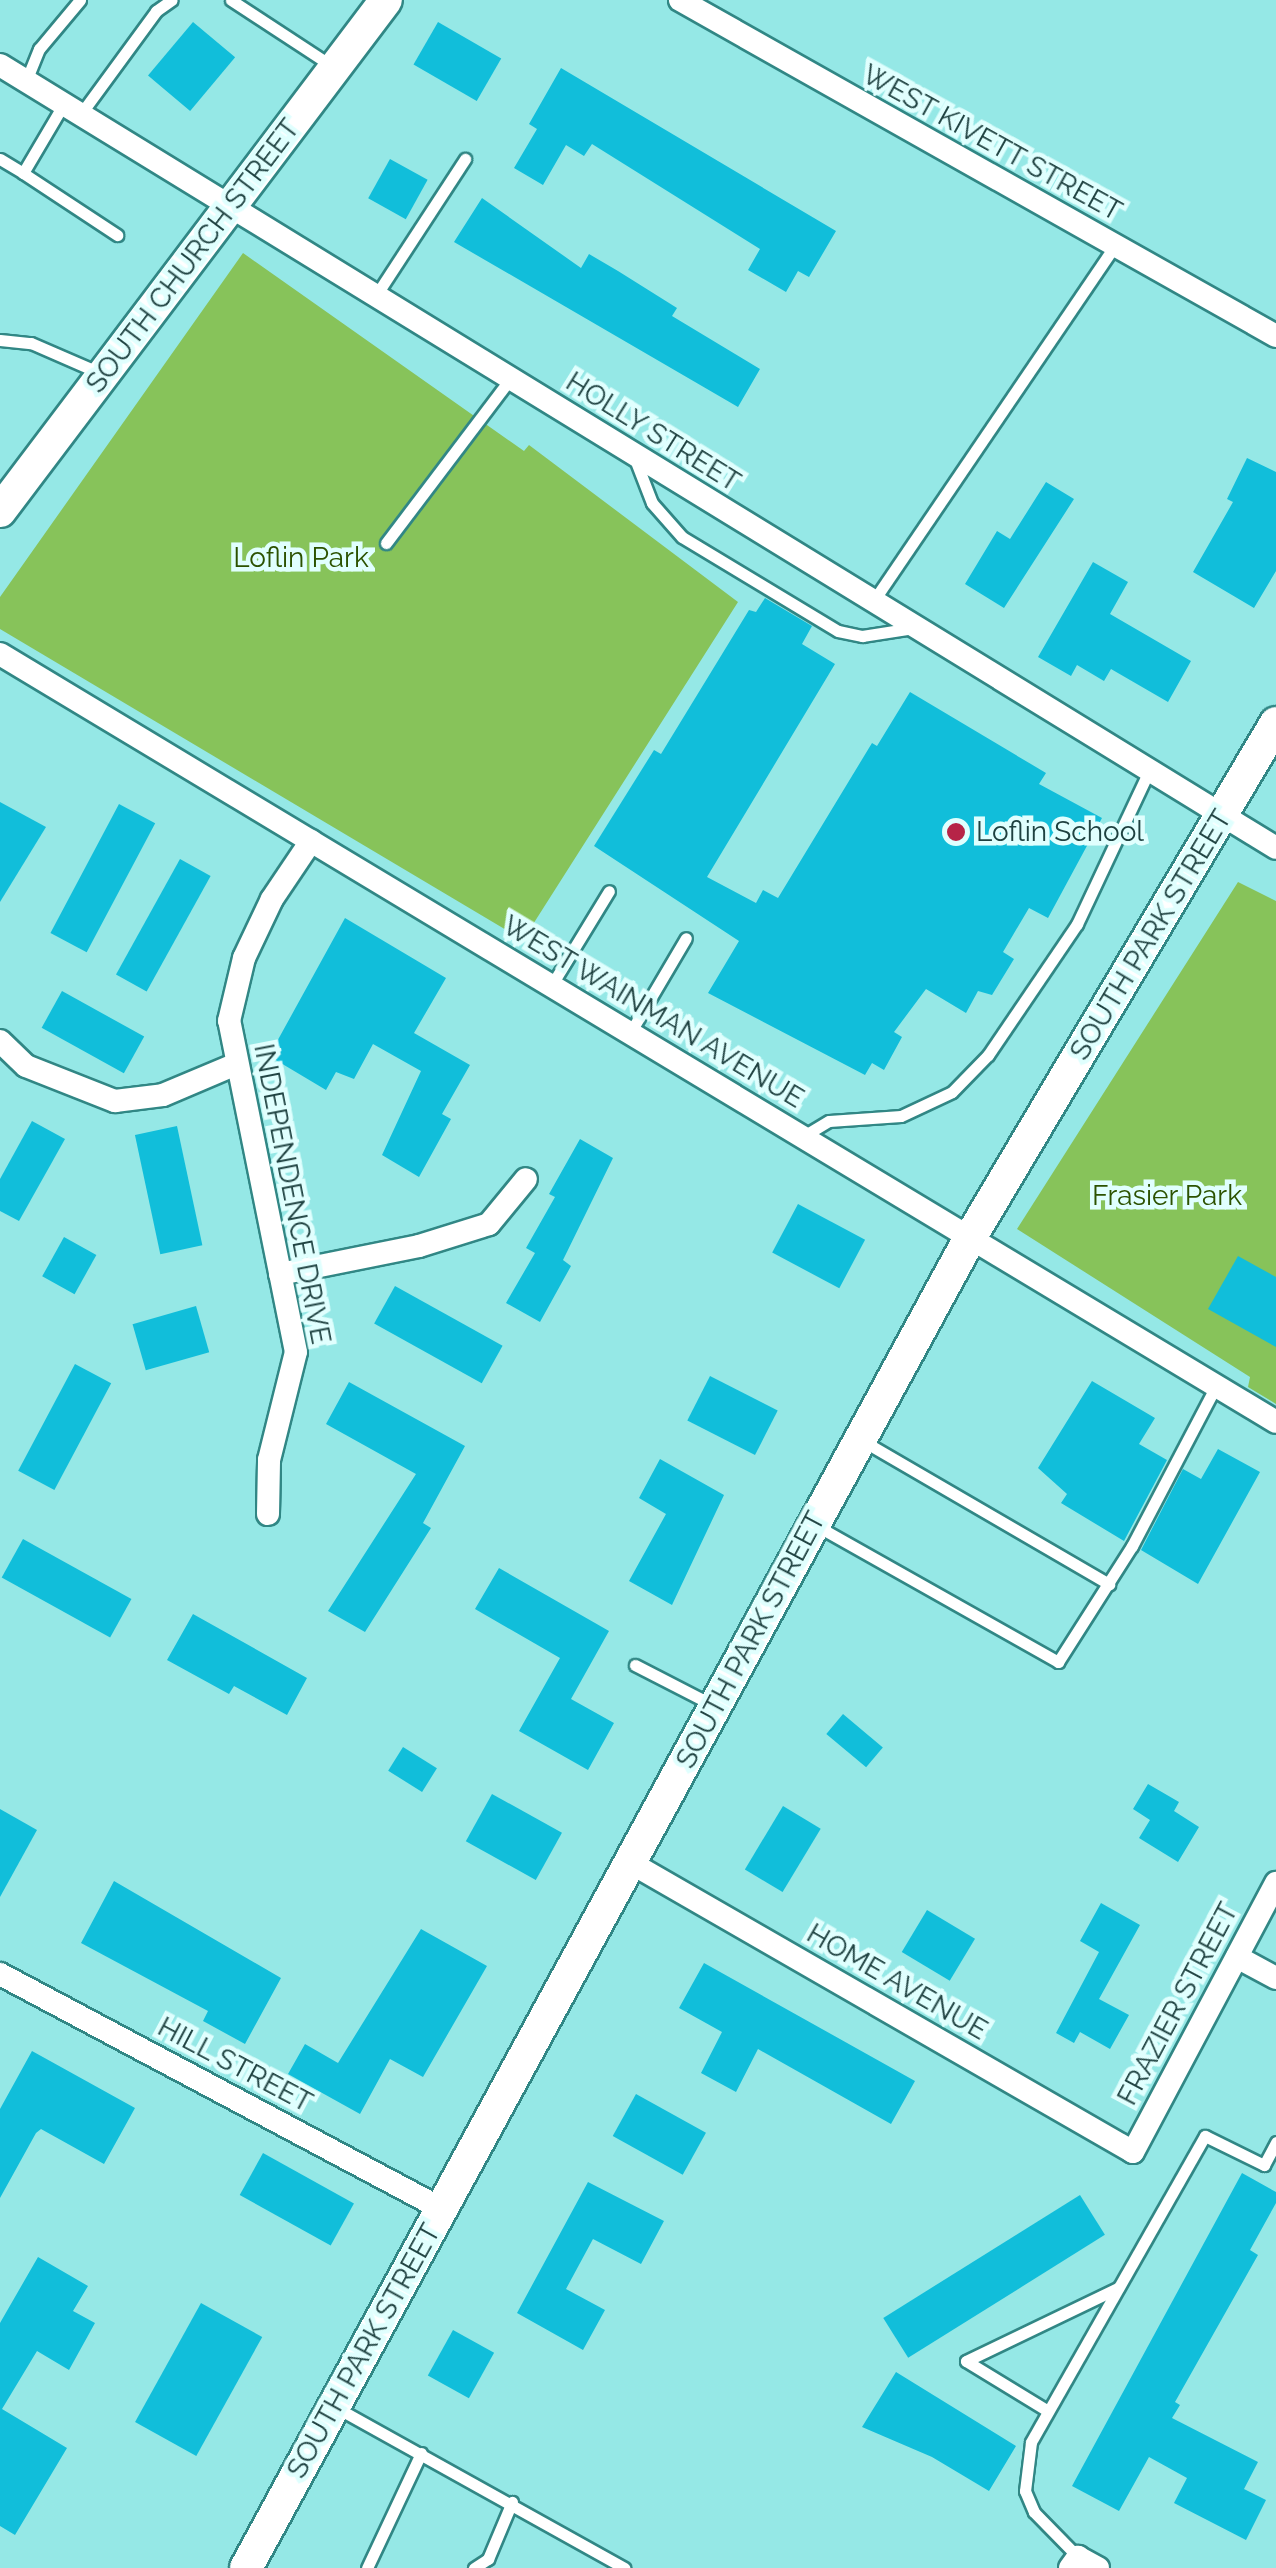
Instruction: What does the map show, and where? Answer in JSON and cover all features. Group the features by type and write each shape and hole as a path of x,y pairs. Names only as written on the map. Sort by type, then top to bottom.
{"main road":[{"name":"SOUTH CHURCH STREET","path":"0,511 386,0"},
{"name":"SOUTH PARK STREET","path":"246,2568 970,1238 1276,723"}],"street":[{"name":"WEST KIVETT STREET","path":"680,0 1276,336"},
{"name":"HOLLY STREET","path":"0,65 1221,818 1276,848"},
{"name":"WEST WAINMAN AVENUE","path":"0,654 1276,1422"},
{"name":"INDEPENDENCE DRIVE","path":"268,1514 269,1460 296,1352 234,1065 229,1021 244,958 272,899 311,841"},
{"path":"0,1076 6,1048 70,1088 115,1101 177,1091 234,1065"},
{"path":"280,1274 419,1246 489,1224 526,1179"},
{"name":"HOME AVENUE","path":"630,1863 1133,2152"},
{"name":"FRAZIER STREET","path":"1133,2152 1276,1883"},
{"path":"1237,1957 1276,1978"},
{"name":"HILL STREET","path":"0,1974 442,2209"}],"lane":[{"path":"26,81 38,49 80,0"},
{"path":"23,173 156,11 172,0"},
{"path":"231,0 335,68"},
{"path":"375,297 465,159"},
{"path":"0,160 117,235"},
{"path":"872,603 1114,246"},
{"path":"0,340 32,343 104,375"},
{"path":"386,543 510,380"},
{"path":"634,456 652,503 682,538 838,631 862,636 913,628"},
{"path":"802,1137 829,1121 901,1116 952,1092 988,1056 1078,924 1148,773"},
{"path":"551,986 609,891"},
{"path":"630,1033 686,938"},
{"path":"814,1524 1058,1662 1109,1584 1216,1386"},
{"path":"859,1439 1109,1584"},
{"path":"635,1664 715,1706"},
{"path":"1082,2564 1034,2512 1025,2492 1030,2442 1205,2136 1264,2164 1276,2142"},
{"path":"1048,2411 966,2362 1118,2288"},
{"path":"334,2406 626,2568"},
{"path":"367,2568 420,2453"},
{"path":"474,2568 487,2564 512,2502"}],"green space":[{"name":"Loflin Park","path":"243,253 524,451 529,445 738,602 523,940 0,629 0,597"},
{"name":"Frasier Park","path":"1238,882 1276,901 1276,1404 1248,1387 1250,1377 1017,1229"}],"building":[{"path":"193,22 235,57 190,111 148,76"},
{"path":"438,22 501,58 477,101 414,64"},
{"path":"561,68 836,231 809,277 798,271 786,292 748,270 760,249 592,144 584,156 566,145 543,185 514,168 537,129 529,124"},
{"path":"390,159 428,180 406,219 368,198"},
{"path":"482,198 581,268 589,254 618,271 677,308 672,316 760,369 738,407 454,242"},
{"path":"1247,458 1276,472 1276,571 1254,608 1193,572 1233,502 1227,499"},
{"path":"1046,482 1074,499 1004,608 965,584 997,531 1010,539"},
{"path":"1093,562 1128,582 1110,614 1191,661 1168,702 1111,669 1104,681 1077,665 1071,676 1038,657"},
{"name":"Loflin School","path":"765,598 812,626 802,644 835,664 707,877 756,903 763,890 778,898 872,743 877,746 910,692 1046,773 1039,784 1102,818 1048,918 1029,908 1003,952 1014,959 992,995 978,991 966,1013 926,989 894,1032 902,1037 884,1070 872,1063 865,1075 708,993 739,941 594,846 654,750 661,754 749,610 756,612"},
{"path":"0,802 46,827 0,902"},
{"path":"119,804 155,823 87,952 50,933"},
{"path":"180,859 211,876 147,991 116,974"},
{"path":"345,918 446,978 414,1033 470,1065 442,1114 451,1119 419,1177 382,1155 421,1071 373,1044 354,1079 336,1072 326,1090 269,1056"},
{"path":"62,991 144,1037 124,1073 42,1028"},
{"path":"32,1121 65,1139 19,1221 0,1211 0,1179"},
{"path":"177,1126 202,1245 160,1254 135,1135"},
{"path":"580,1139 613,1158 563,1260 571,1266 540,1322 506,1303 535,1253 526,1248 555,1197 549,1194"},
{"path":"798,1204 865,1240 839,1288 772,1253"},
{"path":"64,1237 96,1255 75,1294 42,1276"},
{"path":"1238,1256 1276,1277 1276,1347 1208,1309"},
{"path":"395,1286 503,1346 482,1383 374,1324"},
{"path":"196,1306 209,1352 146,1370 133,1324"},
{"path":"75,1364 111,1383 54,1490 18,1471"},
{"path":"710,1376 778,1411 755,1455 687,1421"},
{"path":"1092,1381 1155,1418 1139,1444 1167,1460 1124,1541 1061,1503 1067,1494 1038,1468"},
{"path":"349,1382 465,1446 423,1523 431,1528 365,1632 328,1611 416,1474 326,1424"},
{"path":"1218,1449 1260,1472 1198,1584 1141,1550 1183,1469 1201,1479"},
{"path":"660,1459 724,1495 672,1605 629,1581 666,1514 639,1498"},
{"path":"23,1539 131,1599 110,1638 2,1577"},
{"path":"499,1568 609,1631 571,1699 614,1723 588,1770 519,1731 560,1658 475,1609"},
{"path":"193,1614 307,1678 287,1715 234,1686 229,1694 167,1660"},
{"path":"843,1714 883,1747 866,1767 826,1734"},
{"path":"403,1747 437,1768 422,1792 388,1771"},
{"path":"1148,1784 1179,1802 1174,1811 1199,1827 1178,1862 1139,1838 1150,1820 1133,1809"},
{"path":"492,1794 562,1833 536,1880 466,1841"},
{"path":"783,1806 821,1829 783,1892 745,1869"},
{"path":"0,1809 37,1830 0,1897"},
{"path":"114,1881 281,1978 245,2044 203,2021 208,2011 81,1943"},
{"path":"1101,1903 1140,1925 1099,1999 1129,2015 1110,2049 1080,2032 1074,2043 1056,2033 1099,1952 1080,1941"},
{"path":"927,1910 975,1939 950,1981 902,1952"},
{"path":"421,1929 487,1966 423,2077 390,2059 360,2114 288,2074 305,2044 338,2063"},
{"path":"704,1963 915,2081 891,2124 758,2049 736,2092 701,2073 722,2032 679,2008"},
{"path":"32,2051 135,2108 104,2164 41,2129 0,2198 0,2109"},
{"path":"636,2094 706,2133 683,2175 613,2136"},
{"path":"263,2153 354,2203 331,2245 240,2195"},
{"path":"1242,2173 1276,2192 1276,2203 1250,2250 1258,2255 1175,2402 1180,2405 1172,2418 1258,2462 1244,2489 1266,2500 1246,2540 1174,2503 1187,2478 1149,2457 1119,2511 1072,2486"},
{"path":"588,2182 664,2221 641,2264 593,2239 566,2289 605,2310 583,2350 517,2313"},
{"path":"1080,2195 1105,2235 908,2358 883,2318"},
{"path":"38,2257 88,2286 73,2311 95,2323 69,2370 37,2351 2,2409 67,2448 15,2535 0,2526 0,2323"},
{"path":"201,2303 262,2337 196,2456 135,2422"},
{"path":"453,2330 494,2353 469,2398 428,2375"},
{"path":"896,2372 1016,2446 989,2491 932,2457 862,2427"}],"place":[{"name":"Loflin School","path":"956,832"}]}
